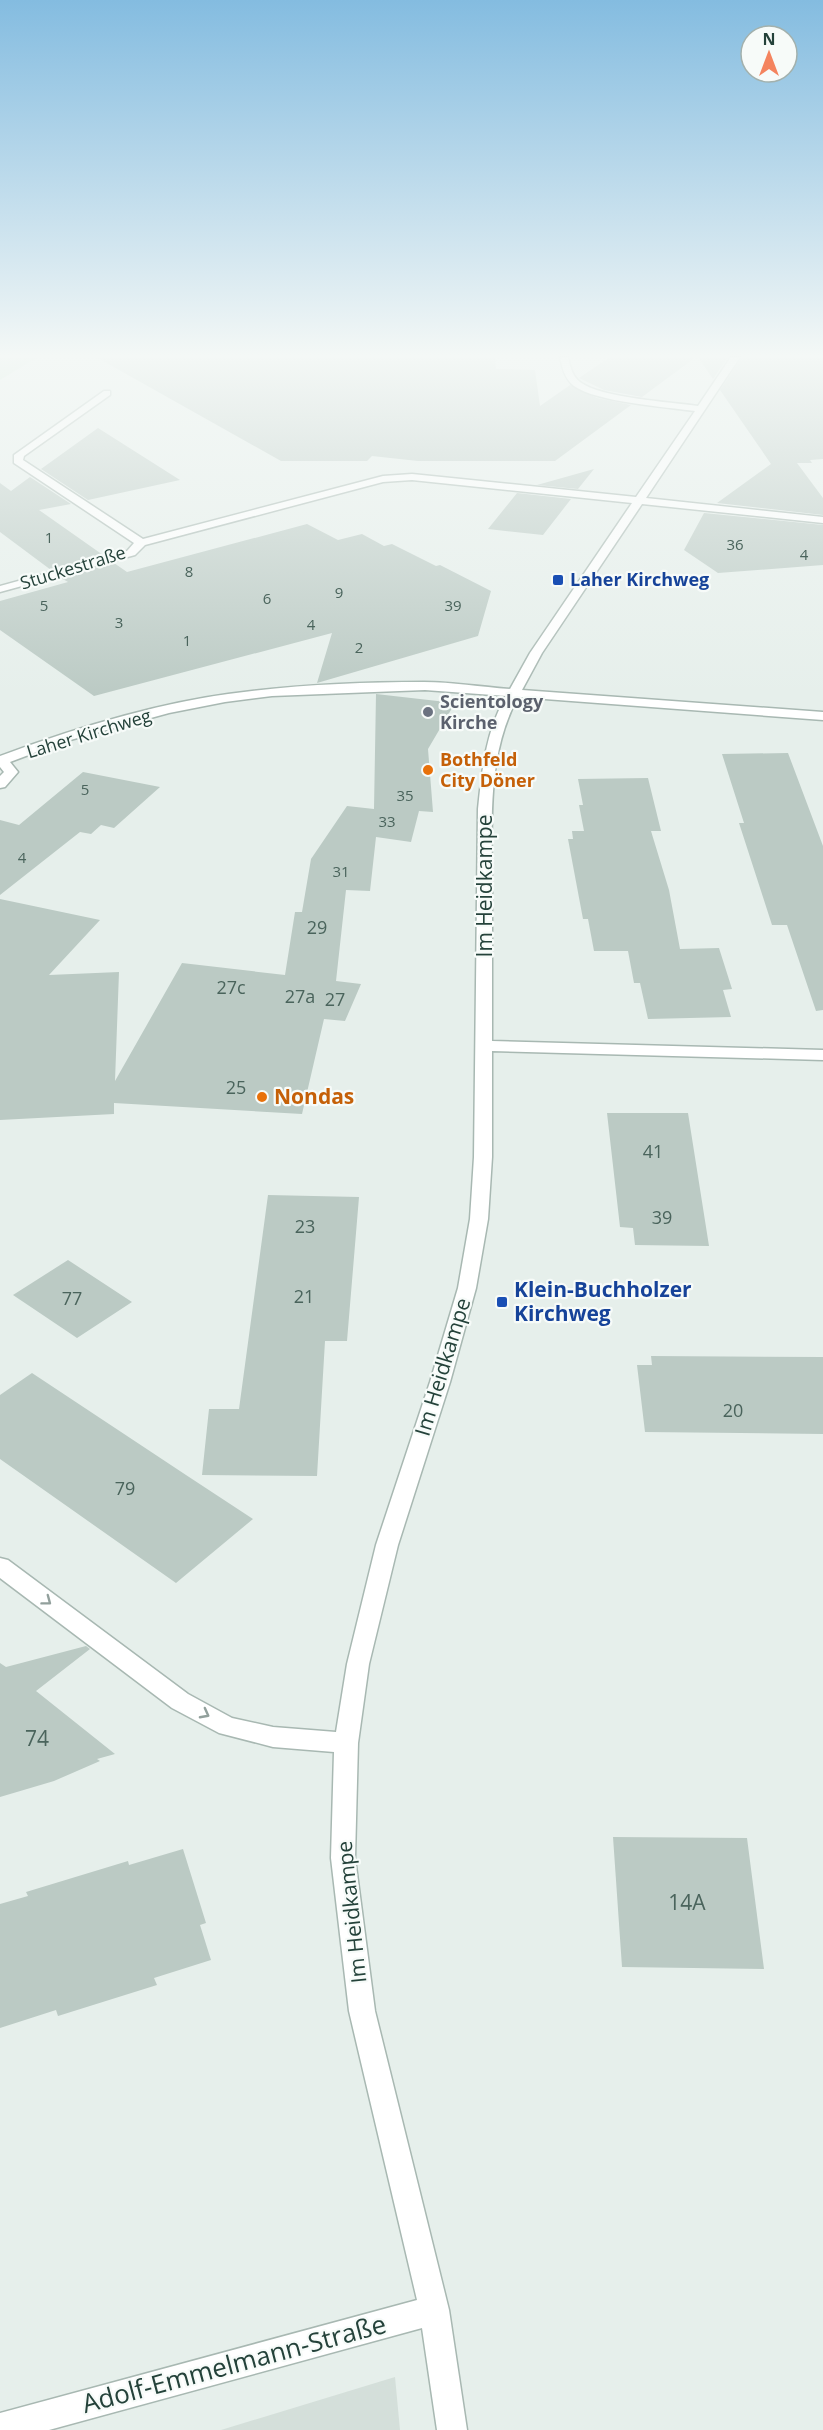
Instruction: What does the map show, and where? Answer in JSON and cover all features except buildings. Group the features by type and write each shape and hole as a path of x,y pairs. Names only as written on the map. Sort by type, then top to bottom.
{"street":[{"path":"32,470 141,543"},
{"name":"Im Heidkampe","path":"452,2430 434,2310 362,2011 343,1858 346,1743 358,1664 387,1545 440,1382 467,1288 479,1220 483,1157 485,809 490,760 499,724 536,653 659,470"},
{"name":"Stuckestraße","path":"0,589 131,553 141,543 383,479 412,477 823,520"},
{"name":"Laher Kirchweg","path":"1,761 58,740 225,698 273,692 425,686 823,716"},
{"path":"0,784 11,772 1,761"},
{"path":"484,1047 823,1055"},
{"path":"0,1566 180,1701 227,1726 273,1737 346,1743"},
{"name":"Adolf-Emmelmann-Straße","path":"0,2428 434,2310"}],"shaded area":[{"path":"395,2377 400,2430 221,2430"}],"place":[{"name":"Laher Kirchweg","path":"558,580"},
{"name":"Scientology Kirche","path":"428,712"},
{"name":"Bothfeld City Döner","path":"428,770"},
{"name":"Nondas","path":"262,1097"},
{"name":"Klein-Buchholzer Kirchweg","path":"502,1302"}]}
